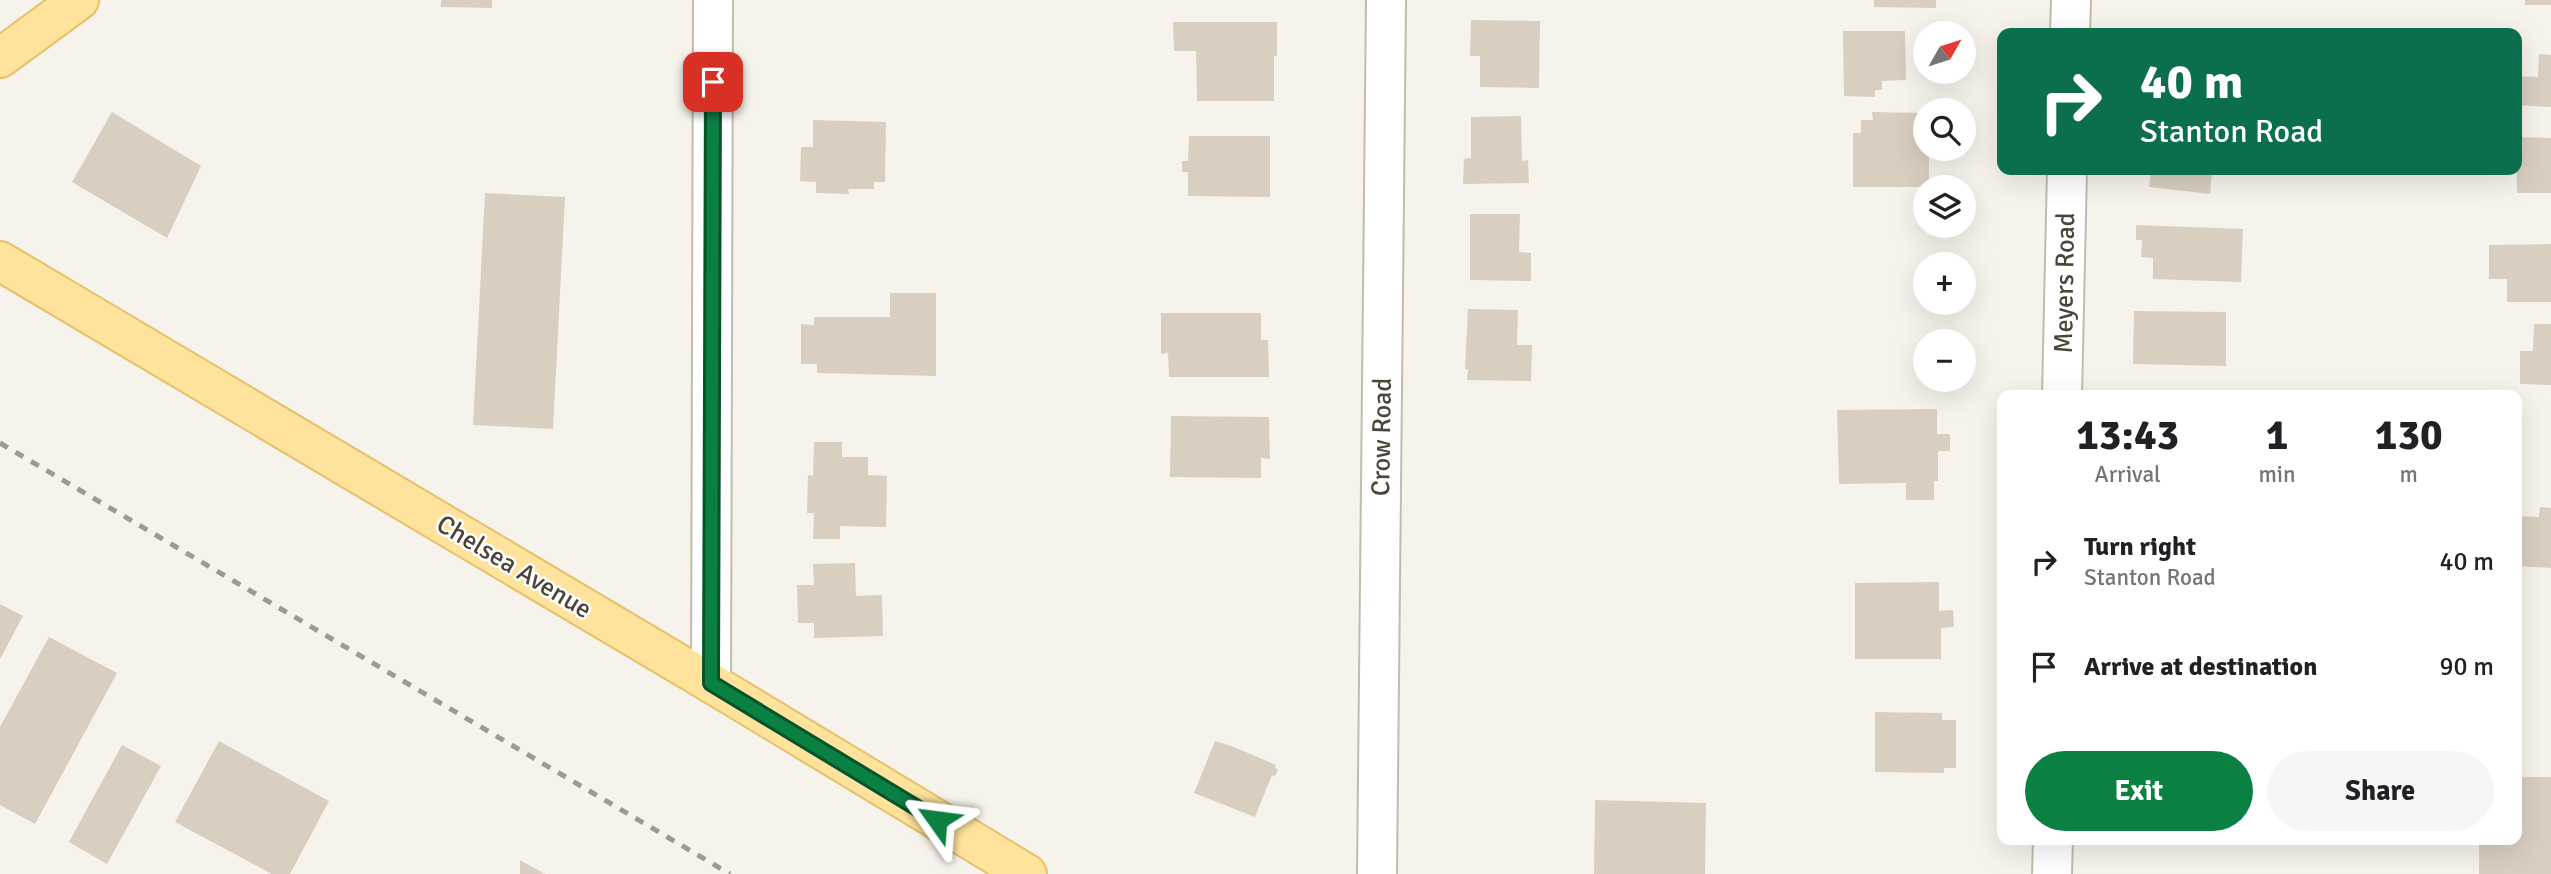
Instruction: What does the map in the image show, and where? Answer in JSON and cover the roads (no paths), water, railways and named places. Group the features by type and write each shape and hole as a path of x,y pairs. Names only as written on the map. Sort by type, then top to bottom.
{"main road":[{"path":"0,58 79,0"},
{"name":"Chelsea Avenue","path":"0,261 1027,874"}],"street":[{"path":"711,683 713,0"},
{"name":"Crow Road","path":"1377,874 1386,0"},
{"path":"2070,28 2071,0"},
{"name":"Meyers Road","path":"2062,390 2067,175"},
{"path":"2052,874 2053,845"}],"railway":[{"path":"0,443 730,874"}]}
